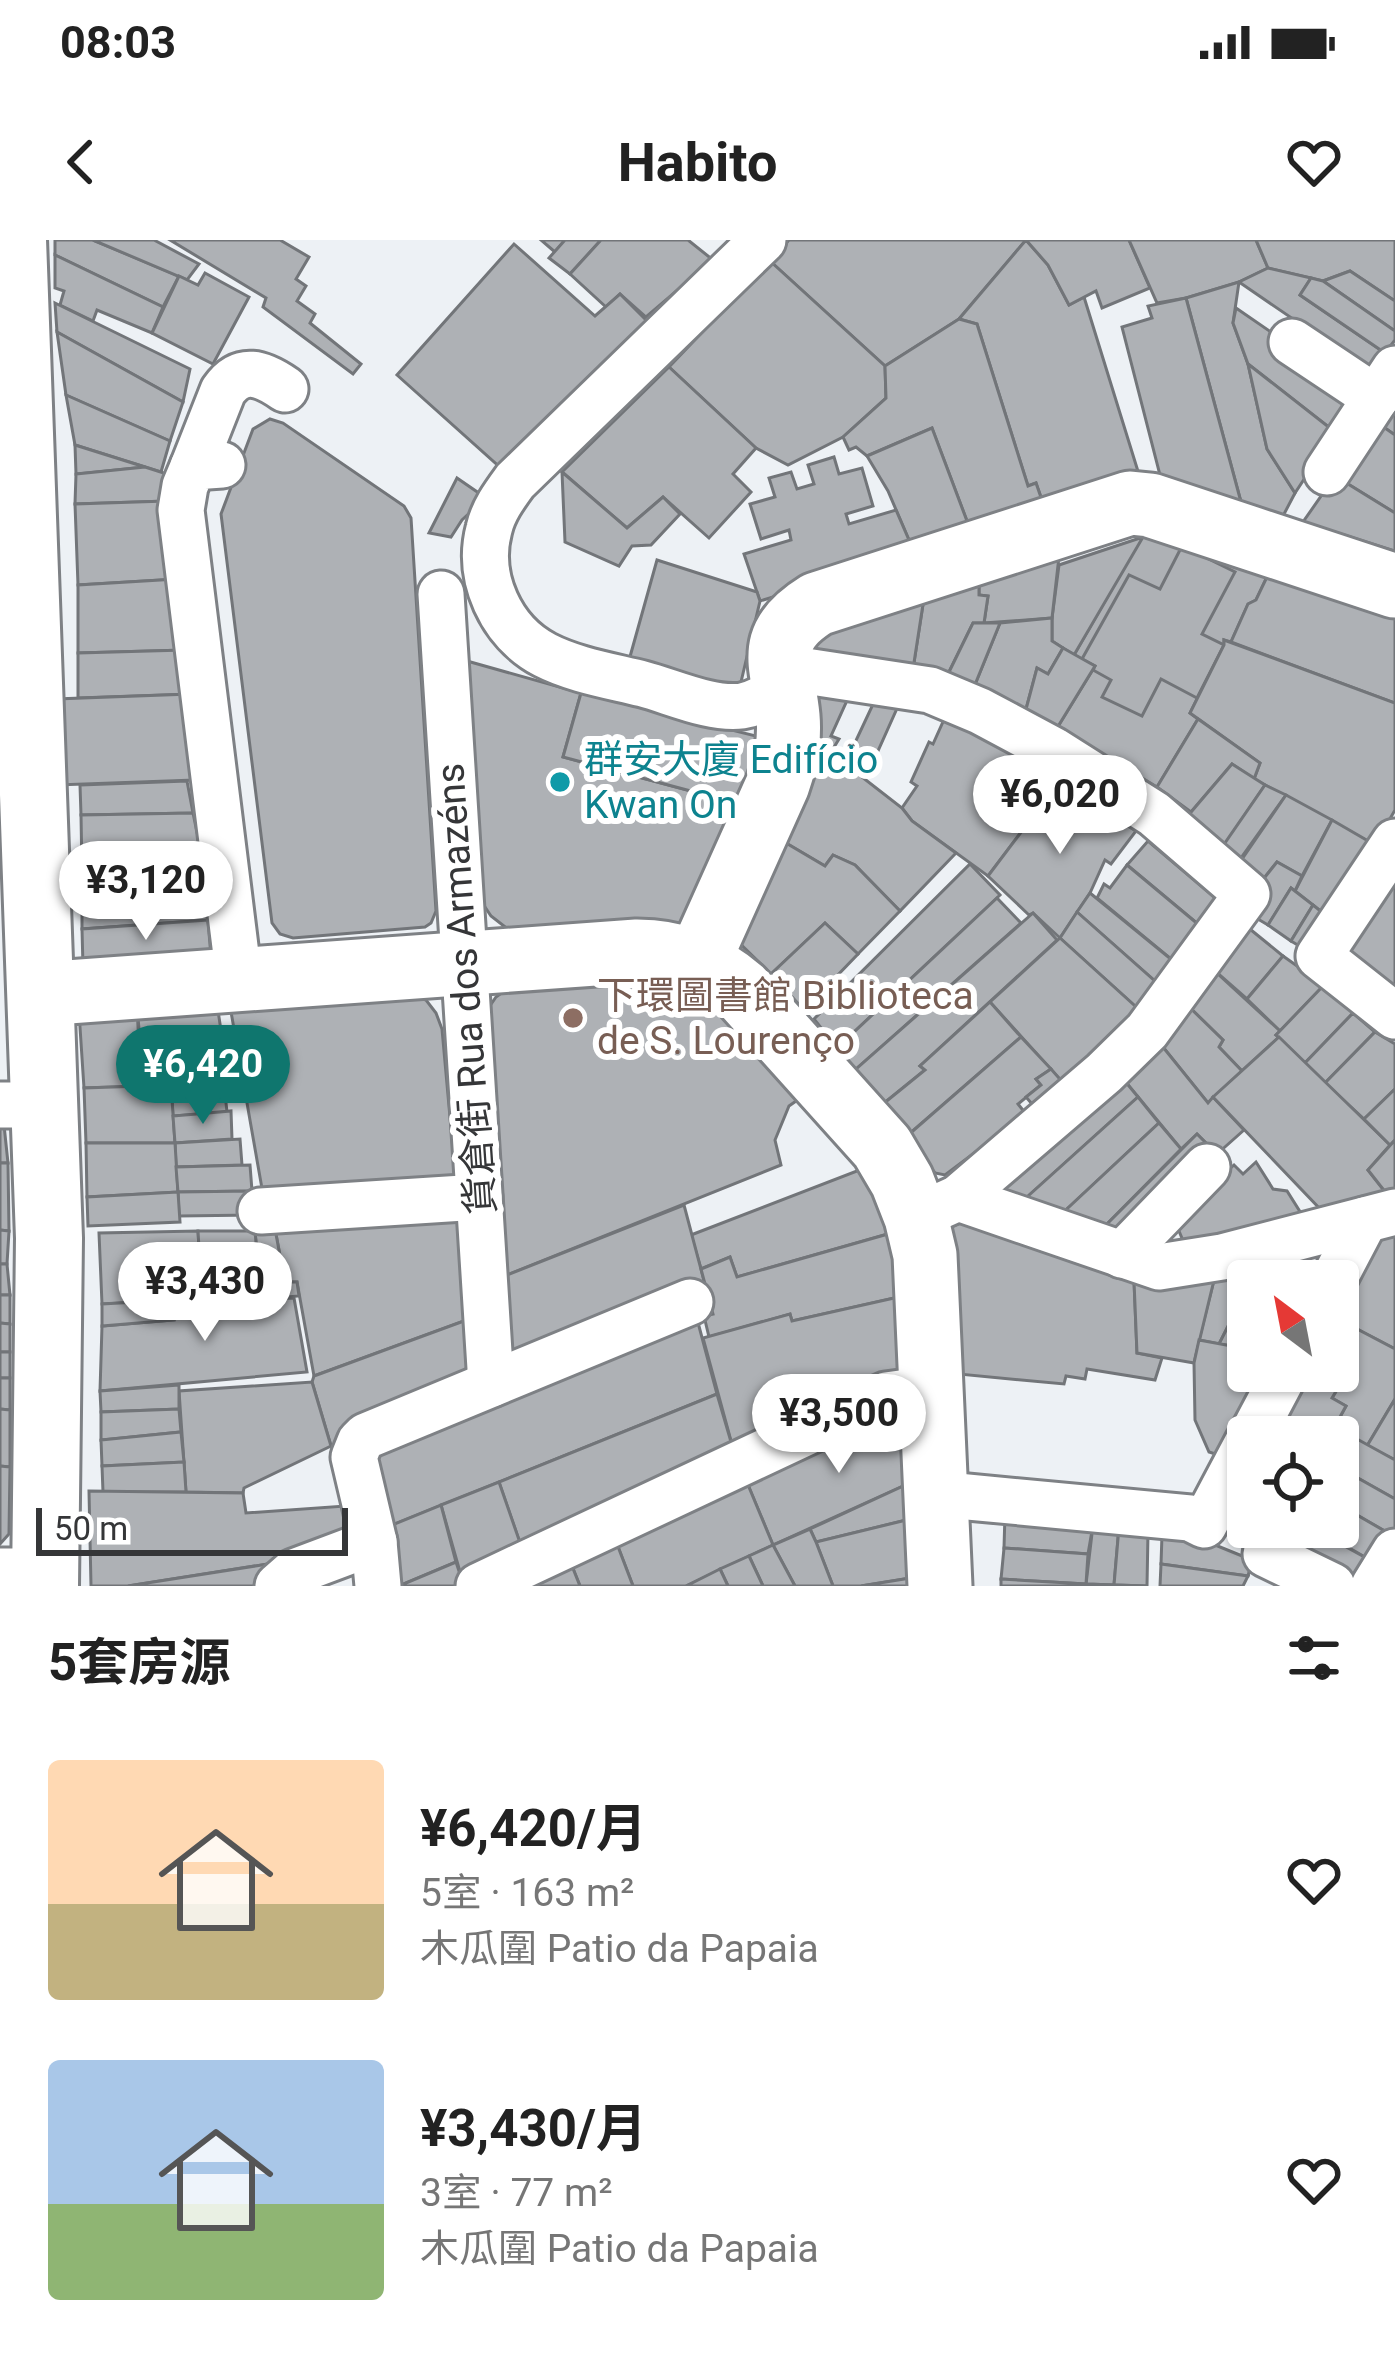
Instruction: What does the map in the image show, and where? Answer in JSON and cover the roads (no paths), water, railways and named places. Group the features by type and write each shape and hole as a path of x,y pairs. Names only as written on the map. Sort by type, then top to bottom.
{"main road":[{"path":"14,240 12,539 40,994 22,1105 49,1238 30,1576"}],"street":[{"path":"763,240 515,481 489,529 486,565 494,601 503,616 527,644 559,661 719,705 751,704 770,694 780,675"},
{"path":"1292,342 1385,384 1327,472"},
{"path":"239,980 182,510 184,486 207,466 229,382 255,374 285,389"},
{"path":"698,962 782,773 789,729 779,652 799,616 817,604 1130,503 1161,508 1395,586"},
{"name":"貨倉街 Rua dos Armazéns","path":"441,594 491,1384"},
{"path":"780,675 930,690 980,711 1053,750 1154,814 1247,894 1147,1030 1104,1073 937,1208 925,1256 940,1586"},
{"path":"1395,842 1319,956 1395,1016"},
{"path":"40,994 638,951 671,953 714,970 741,990 870,1133 902,1181 937,1208 1159,1267 1222,1257 1380,1216"},
{"path":"1122,1255 1207,1168"},
{"path":"261,1211 479,1198"},
{"path":"1348,1260 1380,1216"},
{"path":"278,1586 294,1572 376,1564 354,1457 366,1436 690,1302"},
{"path":"479,1586 886,1395 908,1391 931,1395"},
{"path":"936,1494 1190,1518 1204,1525 1227,1482"},
{"path":"1374,1586 1395,1552"},
{"path":"1259,1572 1332,1586"}],"place":[{"name":"群安大廈 Edifício Kwan On","path":"560,782"},
{"name":"下環圖書館 Biblioteca de S. Lourenço","path":"573,1018"}]}
